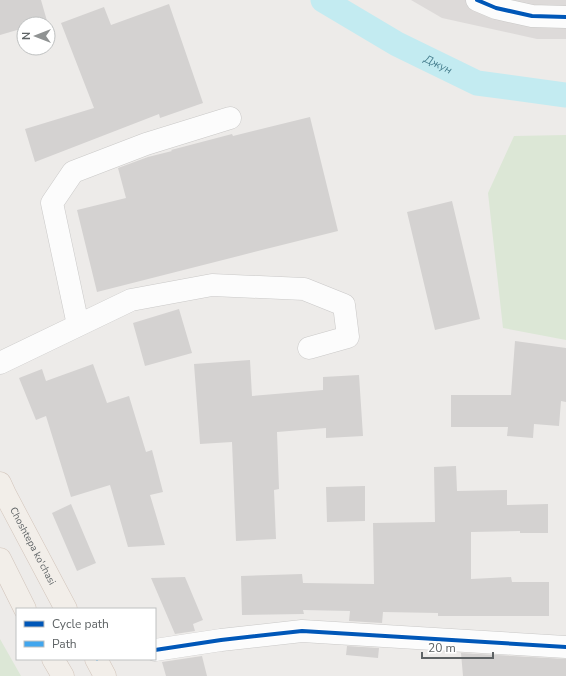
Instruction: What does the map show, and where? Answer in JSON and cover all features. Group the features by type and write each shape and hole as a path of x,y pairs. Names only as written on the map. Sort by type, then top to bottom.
{"main road":[{"name":"Choshtepa ko'chasi","path":"0,483 65,608"},
{"path":"0,559 24,608"},
{"path":"54,660 63,676"},
{"path":"97,660 105,676"}],"street":[{"path":"477,0 496,8 532,16 566,17"},
{"path":"78,325 52,203 73,172 146,144 230,118"},
{"path":"0,363 131,300 212,285 304,288 344,305 348,337 309,348"},
{"path":"156,650 221,640 302,631 566,647"}],"shaded area":[{"path":"411,0 566,0 566,39 537,39 442,18"}],"green space":[{"path":"566,135 566,340 503,328 488,193 514,136"},
{"path":"0,639 21,676 0,676"}],"building":[{"path":"0,0 41,0 46,16 16,16 16,30 0,35"},
{"path":"169,4 203,103 160,118 159,114 35,162 25,129 94,108 61,23 104,7 111,25"},
{"path":"310,117 338,231 97,292 77,210 126,198 118,168 148,157 172,151 171,150 232,134 233,136"},
{"path":"452,201 480,319 435,330 407,212"},
{"path":"179,309 192,353 145,366 133,323"},
{"path":"515,341 566,348 566,402 561,401 559,426 534,424 533,438 507,436 508,427 451,427 451,395 511,395"},
{"path":"250,360 252,396 323,390 323,377 359,375 363,436 326,438 326,428 277,432 279,489 274,490 276,539 236,541 232,442 200,444 194,364"},
{"path":"93,364 107,403 129,396 146,452 152,450 163,492 150,495 165,545 128,547 110,485 71,497 46,416 36,420 19,378 42,369 46,381"},
{"path":"456,466 457,491 507,490 507,505 548,504 548,533 520,533 520,531 471,532 471,579 511,577 512,582 549,582 549,616 438,616 438,613 383,612 382,623 349,621 350,611 303,610 304,614 242,615 241,576 302,574 303,583 374,584 373,523 435,522 434,467"},
{"path":"365,486 365,521 327,522 326,487"},
{"path":"71,504 96,563 77,571 52,513"},
{"path":"185,577 203,620 193,624 195,631 175,634 151,578"},
{"path":"347,646 379,648 378,658 346,655"},
{"path":"461,653 566,659 566,676 463,676"},
{"path":"202,656 207,676 166,676 162,662"}],"waterway":[{"name":"Джун","path":"323,0 397,44 477,83 566,95"}],"cycle path":[{"path":"477,0 496,8 532,16 566,17"},
{"path":"156,650 221,640 302,631 566,647"}]}
